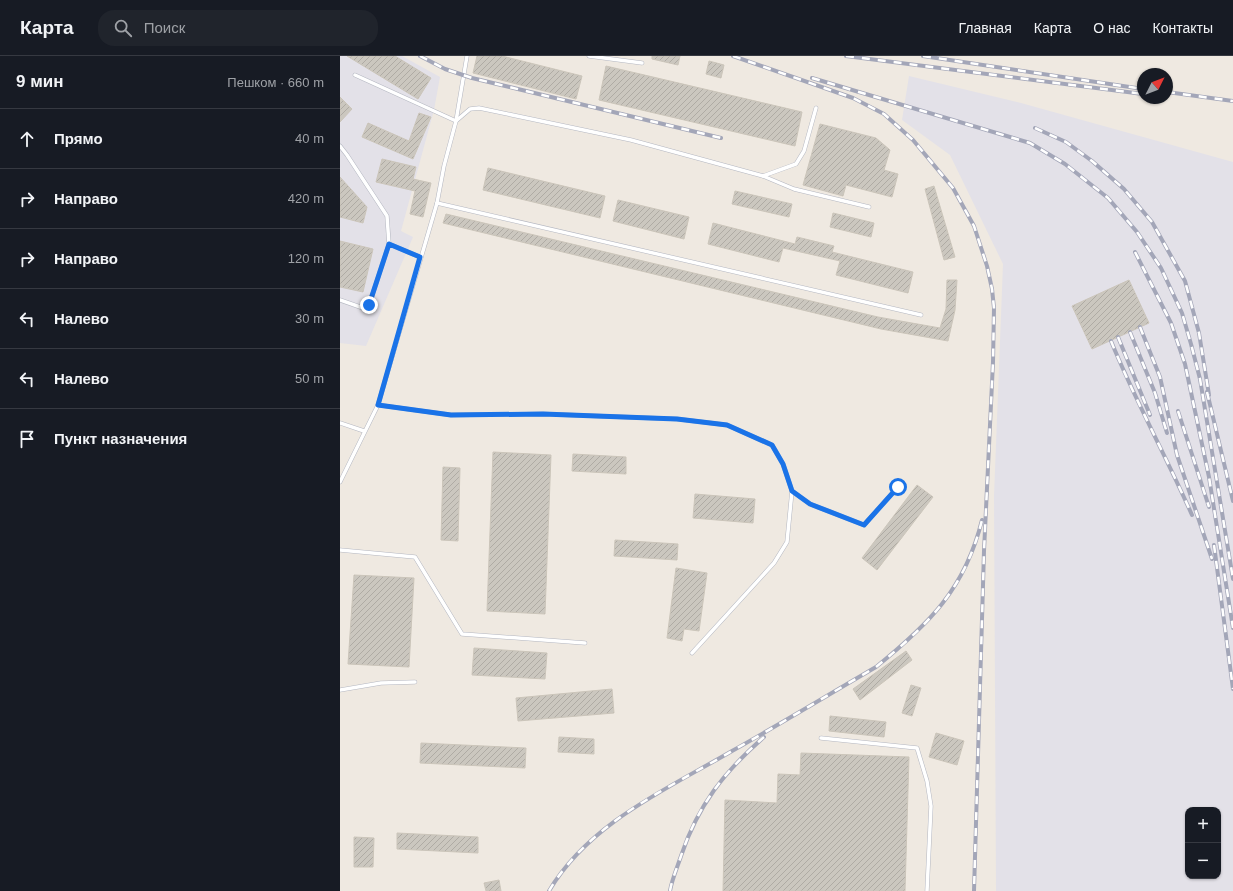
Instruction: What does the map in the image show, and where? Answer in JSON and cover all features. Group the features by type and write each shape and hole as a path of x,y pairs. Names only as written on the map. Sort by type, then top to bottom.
{"lane":[{"path":"340,482 378,405 437,203 444,166 456,121 467,56"},
{"path":"589,56 642,63"},
{"path":"355,75 456,121"},
{"path":"456,121 470,109 479,108 631,140 763,176 794,189 869,207"},
{"path":"763,176 796,164 804,152 816,108"},
{"path":"340,146 348,155 387,216 389,244 369,305 363,308 340,300"},
{"path":"437,203 920,315"},
{"path":"389,244 420,257"},
{"path":"378,405 451,415 543,414 677,419 727,425 772,445 783,464 792,491 787,542 774,563 692,653"},
{"path":"340,423 364,431"},
{"path":"792,491 810,504 864,525 898,487"},
{"path":"340,550 415,556 462,634 585,643"},
{"path":"340,690 381,683 414,682"},
{"path":"821,738 917,748 927,781 931,806 927,891"}],"shaded area":[{"path":"340,56 402,56 440,77 434,110 401,231 413,237 366,346 340,343"},
{"path":"909,76 1021,103 1233,162 1233,891 996,891 994,496 1003,264 950,155 902,120"}],"building":[{"path":"347,56 395,56 431,78 418,99"},
{"path":"477,56 502,56 582,76 576,99 473,73"},
{"path":"652,56 680,56 678,65 652,59"},
{"path":"709,61 724,65 721,78 706,74"},
{"path":"606,66 802,112 795,146 599,100"},
{"path":"340,97 352,109 340,122"},
{"path":"419,113 431,117 413,159 362,137 368,123 409,141"},
{"path":"820,124 876,138 890,150 884,170 898,174 892,197 846,185 843,196 803,185"},
{"path":"382,159 416,167 413,179 431,183 423,217 410,214 415,191 376,182"},
{"path":"488,168 605,196 600,218 483,190"},
{"path":"340,177 367,207 363,223 340,217"},
{"path":"934,186 955,257 944,260 925,189"},
{"path":"735,191 792,204 789,217 732,204"},
{"path":"618,200 689,217 684,239 613,221"},
{"path":"833,213 874,223 871,237 830,227"},
{"path":"446,214 878,317 940,328 946,309 947,280 957,280 955,310 948,341 881,329 443,223"},
{"path":"713,223 795,244 797,237 834,246 832,252 913,272 908,293 836,275 840,261 783,248 779,262 708,244"},
{"path":"340,241 373,249 363,292 340,287"},
{"path":"1129,280 1149,323 1092,349 1072,306"},
{"path":"493,452 551,455 545,614 487,611"},
{"path":"573,454 626,457 626,474 572,471"},
{"path":"443,467 460,468 458,541 441,540"},
{"path":"917,485 933,497 877,570 862,558"},
{"path":"695,494 755,499 753,523 693,518"},
{"path":"615,540 678,544 677,560 614,556"},
{"path":"676,568 707,573 699,631 684,629 682,641 667,638"},
{"path":"354,575 414,578 409,667 348,664"},
{"path":"474,648 547,653 545,679 472,675"},
{"path":"906,651 912,660 860,700 853,689"},
{"path":"911,685 921,688 912,716 902,713"},
{"path":"612,689 614,713 518,721 516,698"},
{"path":"830,716 886,722 884,737 829,731"},
{"path":"936,733 964,741 957,765 929,757"},
{"path":"559,737 594,739 594,754 558,752"},
{"path":"421,743 526,748 525,768 420,763"},
{"path":"801,753 909,757 905,891 723,891 725,800 777,803 778,774 800,775"},
{"path":"397,833 478,837 478,853 397,849"},
{"path":"354,837 374,838 373,867 354,867"},
{"path":"499,880 501,891 486,891 484,883"}],"railway":[{"path":"420,56 445,69 472,78 721,138"},
{"path":"733,56 853,98 884,114 913,140 953,188 974,226 987,266 994,308 993,362 984,551 974,891"},
{"path":"846,56 1137,93"},
{"path":"923,56 1137,88"},
{"path":"812,78 1030,143 1065,164 1108,198 1137,232 1161,268 1182,313 1191,344 1200,379 1233,579"},
{"path":"1173,93 1233,101"},
{"path":"1035,128 1066,142 1092,161 1124,189 1152,222 1185,281 1199,333 1209,395"},
{"path":"1135,252 1171,323 1185,364 1209,477 1233,628"},
{"path":"1140,327 1160,377 1177,455 1212,559"},
{"path":"1130,332 1155,393 1167,433"},
{"path":"1118,337 1150,415"},
{"path":"1111,341 1130,385 1192,515"},
{"path":"1207,392 1233,501"},
{"path":"1178,411 1209,507"},
{"path":"549,891 566,867 585,846 607,827 631,810 656,794 876,667 913,636 928,620 955,585 966,566 975,544 982,520"},
{"path":"1214,545 1233,689"},
{"path":"670,891 673,878 688,838 704,805 714,790 737,763 764,737"}],"route":[{"path":"369,305 389,244 420,257 378,405 451,415 543,414 677,419 727,425 772,445 783,464 792,491 810,504 864,525 898,487"}]}
